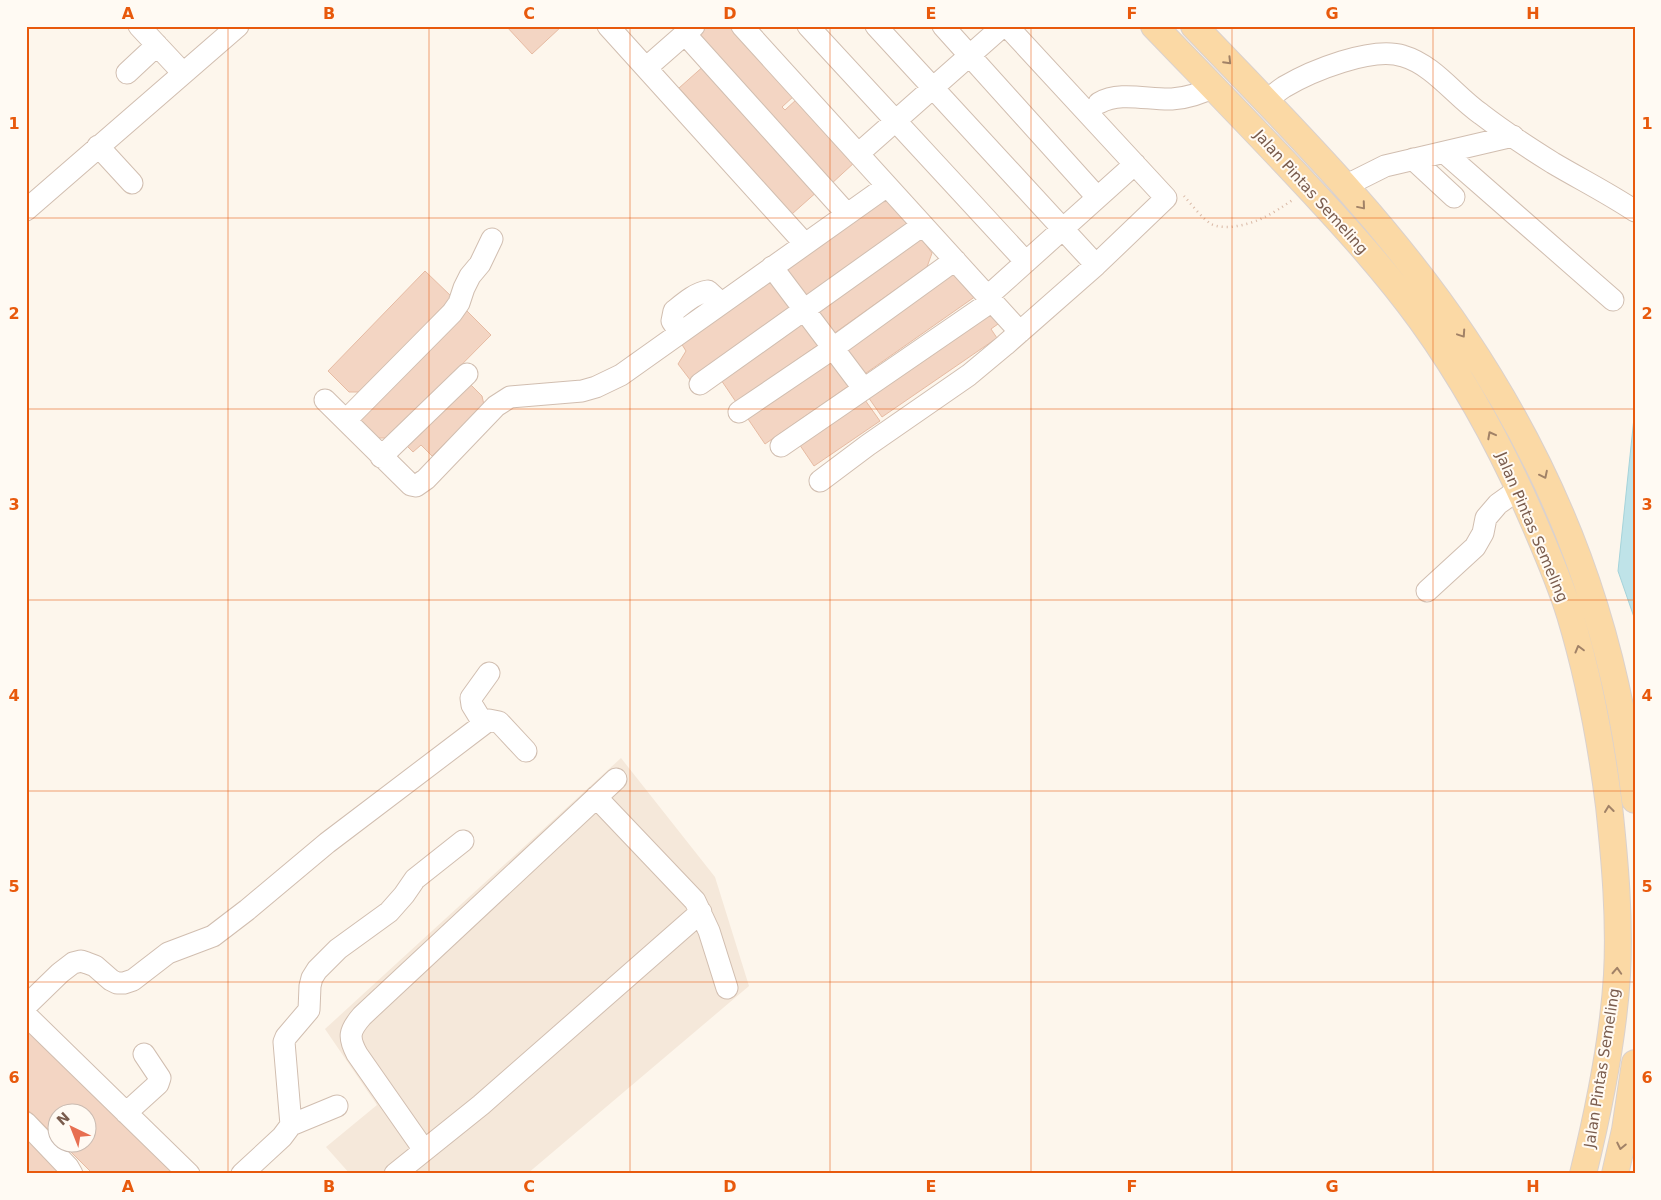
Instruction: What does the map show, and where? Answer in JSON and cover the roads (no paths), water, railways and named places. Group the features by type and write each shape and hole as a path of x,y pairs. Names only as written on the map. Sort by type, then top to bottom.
{"main road":[{"name":"Jalan Pintas Semeling","path":"1154,26 1308,188 1381,269 1425,326 1468,393 1520,490 1550,559 1571,617 1595,714 1605,770 1618,916 1614,1008 1599,1103 1583,1174"},
{"name":"Jalan Pintas Semeling","path":"1194,26 1345,186 1420,277 1464,337 1515,422 1545,478 1585,574 1608,650 1620,700 1635,800"},
{"name":"Jalan Pintas Semeling","path":"1615,1174 1625,1130 1635,1063"}],"street":[{"path":"139,26 183,73"},
{"path":"26,210 238,26"},
{"path":"742,26 1020,332"},
{"path":"808,26 1026,262"},
{"path":"876,26 1096,265"},
{"path":"943,26 1097,197"},
{"path":"820,481 868,445 969,375 1096,265 1166,198 1005,26 858,154"},
{"path":"611,27 805,244"},
{"path":"646,68 689,30 847,214"},
{"path":"127,73 157,45"},
{"path":"1266,101 1283,87 1315,71 1350,60 1378,54 1402,55 1420,64 1480,114 1553,163 1635,211"},
{"path":"1098,103 1116,97 1172,99 1192,96 1213,87"},
{"path":"1345,186 1386,166 1513,136"},
{"path":"98,146 132,183"},
{"path":"1445,152 1612,300"},
{"path":"1413,159 1454,197"},
{"path":"781,446 990,298 1026,262 1134,164"},
{"path":"325,400 411,485 416,486 426,479 503,400 510,397 582,390 596,387 621,375 887,186"},
{"path":"700,384 923,225"},
{"path":"346,420 452,313 460,303 464,288 470,276 480,264 492,239"},
{"path":"739,412 832,349 955,260"},
{"path":"772,268 863,388"},
{"path":"381,456 467,374"},
{"path":"1427,591 1476,547 1486,518 1498,504 1520,490"},
{"path":"483,723 472,705 471,698 489,673"},
{"path":"26,1006 60,972 73,963 81,961 95,966 111,980 117,983 124,983 132,980 168,953 213,936 327,843 483,723 489,720 499,722 526,751"},
{"path":"424,1150 357,1054 350,1039 351,1031 362,1016 616,779"},
{"path":"596,797 695,901 708,931 728,988"},
{"path":"291,1125 284,1042 286,1037 309,1010 312,978 317,970 338,949 389,912 415,879 462,840"},
{"path":"395,1174 481,1105 700,912"},
{"path":"26,1015 189,1174"},
{"path":"126,1113 158,1084 160,1078 144,1054"},
{"path":"242,1174 282,1137 291,1125 337,1106"},
{"path":"26,1123 68,1167 72,1174"}],"water":[{"path":"1635,408 1635,620 1618,571"}]}
